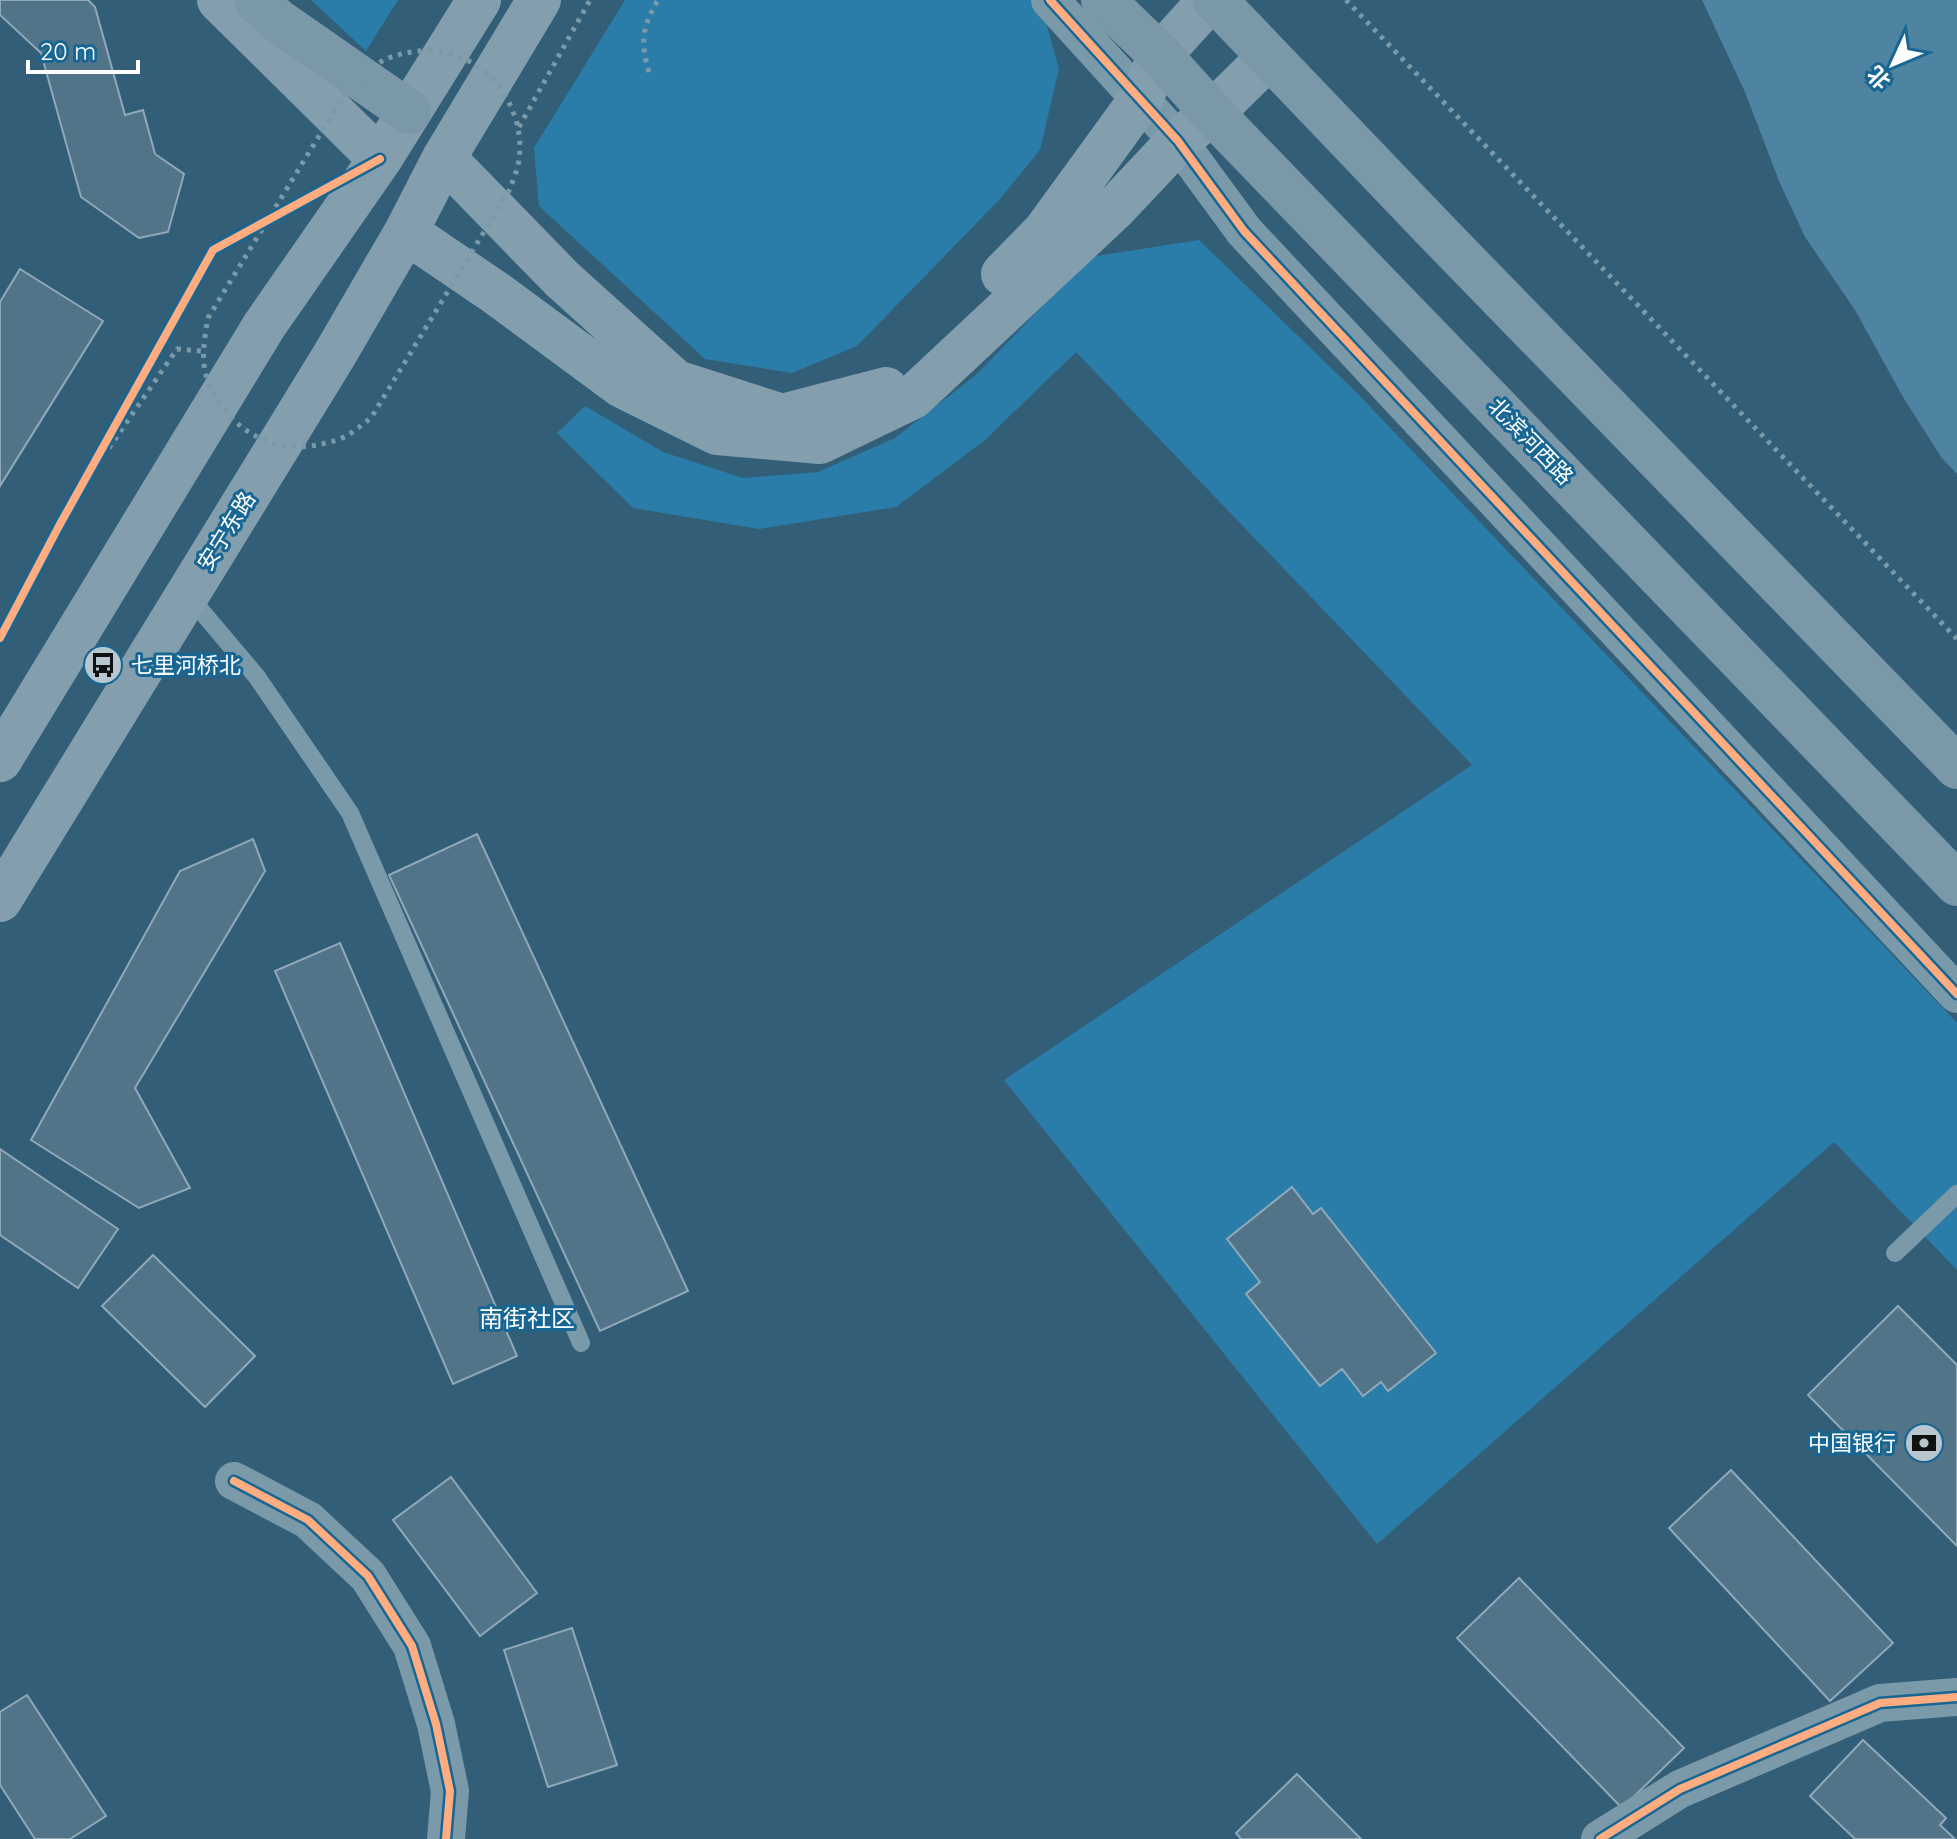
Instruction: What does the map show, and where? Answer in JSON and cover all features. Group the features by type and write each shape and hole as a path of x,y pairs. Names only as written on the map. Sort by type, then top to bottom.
{"main road":[{"path":"219,0 380,159"},
{"path":"256,0 277,20 409,112"},
{"path":"0,760 264,326 380,159 479,0"},
{"name":"安宁东路","path":"0,900 335,354 406,232 444,158 539,0"},
{"name":"北滨河西路","path":"1103,0 1160,55 1212,113 1957,884"},
{"path":"444,158 562,279 676,382 782,416 891,388 1045,231 1141,99 1160,55 1212,0 1957,767"},
{"path":"406,232 496,293 622,386 717,433 820,442 913,397 1115,208 1178,141 1212,113 1269,57"}],"street":[{"path":"1050,0 1178,141 1244,231 1957,994"},
{"path":"234,1481 308,1520 368,1576 412,1646 436,1724 450,1791 446,1839"},
{"path":"1600,1839 1680,1789 1880,1703 1957,1697"}],"lane":[{"path":"187,594 257,677 350,813 581,1343"},
{"path":"1895,1253 1957,1194"}],"path":[{"path":"519,127 590,0"},
{"path":"649,72 642,50 647,18 658,0"},
{"path":"1346,0 1957,639"},
{"path":"429,50 460,57 487,73 508,98 519,127 519,159 510,189 371,418 345,438 313,448 280,446 249,434 224,412 208,383 202,351 208,318 347,90 369,67 398,53 429,50"},
{"path":"255,227 283,212"},
{"path":"109,448 177,349 202,351"},
{"path":"97,457 128,402"}],"shaded area":[{"path":"311,0 398,0 366,51"},
{"path":"625,0 1031,0 1043,11 1059,69 1040,150 999,200 857,346 792,373 705,359 539,206 534,148"},
{"path":"1702,0 1957,0 1957,474 1941,457 1903,397 1855,310 1805,237 1779,181 1745,92"},
{"path":"1199,240 1359,395 1957,1023 1957,1270 1834,1142 1377,1544 1004,1080 1472,765 1076,352 985,440 896,507 759,529 633,508 557,433 585,406 663,452 743,478 818,472 895,438 977,374 1090,257"}],"building":[{"path":"0,0 88,0 95,7 125,115 143,110 155,154 184,174 168,232 139,238 81,197 41,53 0,15"},
{"path":"20,269 103,321 0,486 0,302"},
{"path":"477,834 688,1291 600,1331 389,875"},
{"path":"253,839 265,871 135,1088 190,1188 139,1208 31,1140 180,871"},
{"path":"340,943 517,1356 453,1384 275,971"},
{"path":"0,1149 118,1229 78,1288 0,1235"},
{"path":"1292,1187 1313,1214 1321,1208 1436,1353 1388,1391 1381,1382 1363,1396 1342,1369 1320,1386 1246,1294 1260,1282 1227,1239"},
{"path":"153,1255 255,1356 205,1407 102,1306"},
{"path":"1898,1306 1957,1365 1957,1546 1808,1395"},
{"path":"1731,1470 1893,1643 1830,1701 1669,1528"},
{"path":"451,1477 537,1593 480,1636 393,1520"},
{"path":"1519,1578 1684,1748 1622,1808 1457,1638"},
{"path":"572,1628 617,1765 548,1787 504,1650"},
{"path":"27,1695 106,1816 70,1839 35,1839 0,1785 0,1712"},
{"path":"1863,1740 1946,1818 1940,1825 1955,1839 1855,1839 1810,1796"},
{"path":"1297,1774 1361,1839 1241,1839 1236,1833"}],"cycle path":[{"path":"1050,0 1178,141 1244,231 1957,994"},
{"path":"0,638 213,250 380,159"},
{"path":"234,1481 308,1520 368,1576 412,1646 436,1724 450,1791 446,1839"},
{"path":"1600,1839 1680,1789 1880,1703 1957,1697"}],"place":[{"name":"七里河桥北","path":"103,665"},
{"name":"中国银行","path":"1924,1443"}],"district":[{"name":"南街社区","path":"527,1319"}]}
